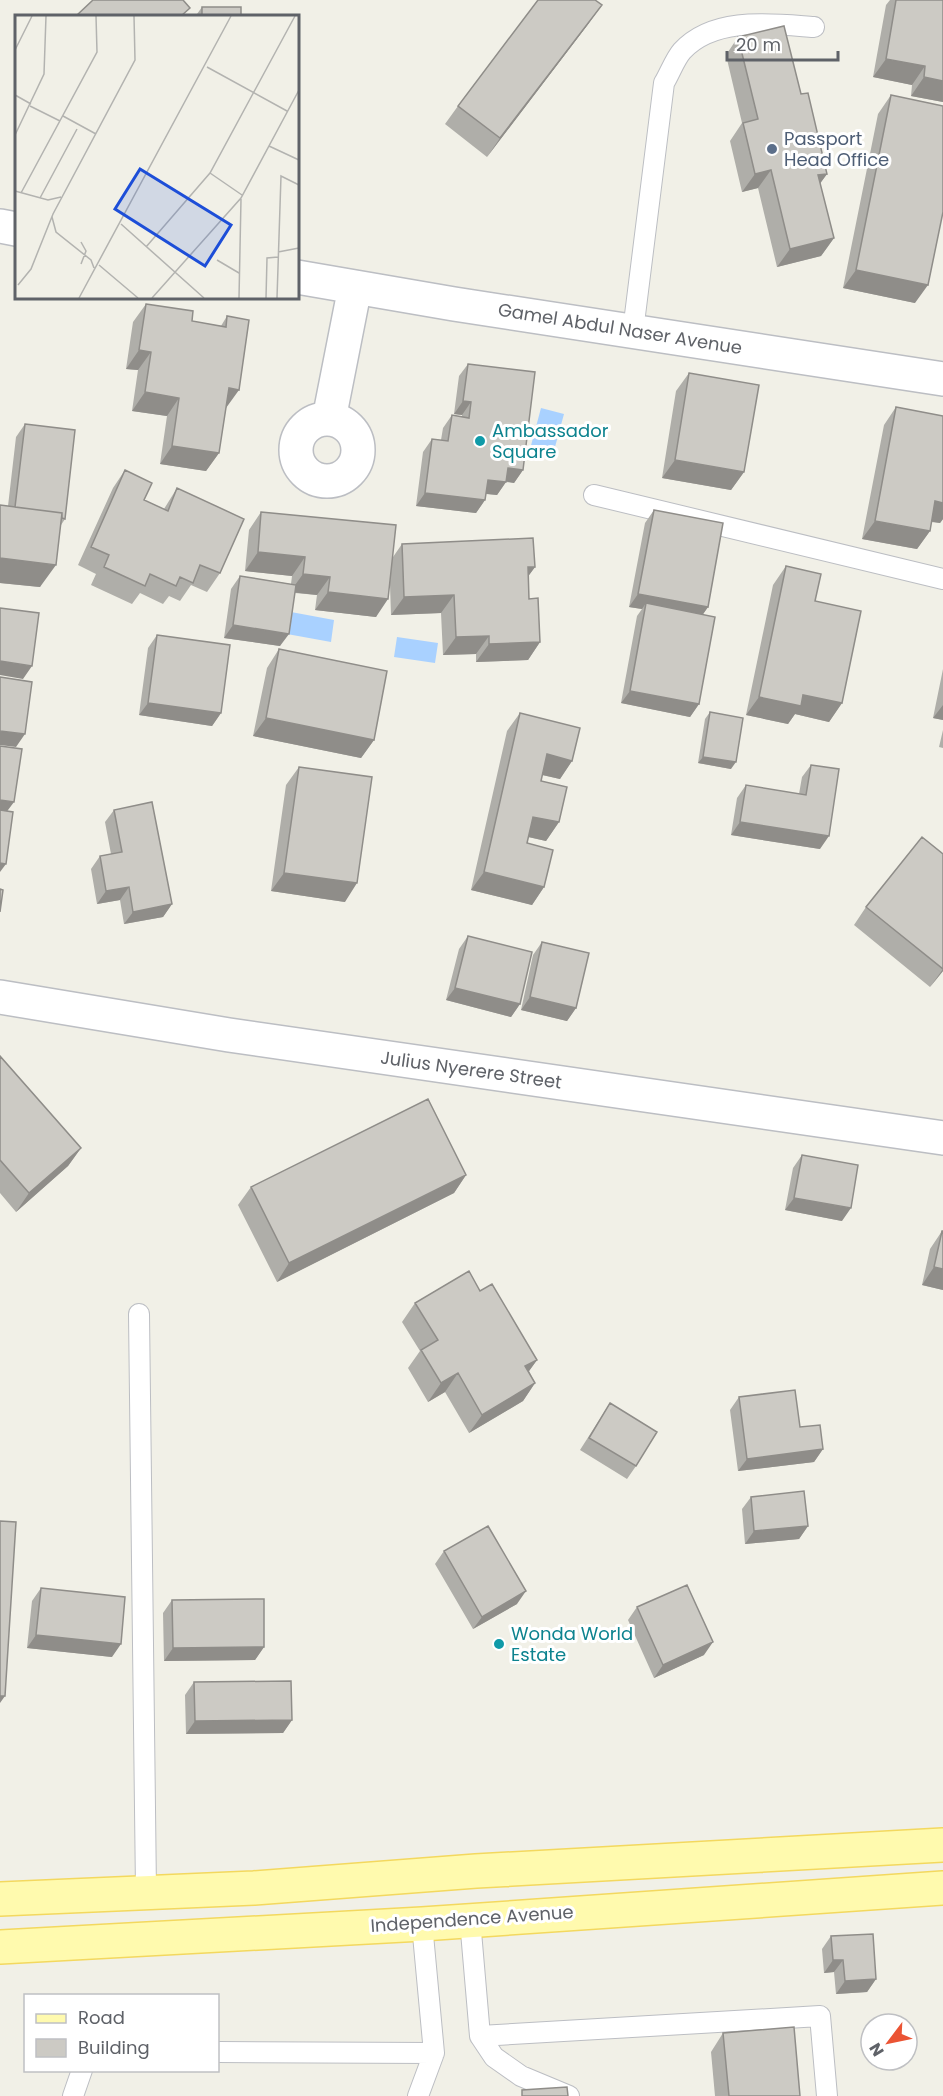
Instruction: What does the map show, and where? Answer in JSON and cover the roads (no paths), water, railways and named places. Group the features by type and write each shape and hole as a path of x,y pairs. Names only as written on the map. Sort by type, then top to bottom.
{"main road":[{"path":"0,1899 254,1888 476,1871 943,1845"},
{"name":"Independence Avenue","path":"0,1947 422,1924 943,1888"}],"street":[{"path":"0,226 15,229"},
{"name":"Gamel Abdul Naser Avenue","path":"298,277 633,332 943,379"},
{"path":"329,419 355,287"},
{"name":"Julius Nyerere Street","path":"0,997 229,1035 943,1138"}],"lane":[{"path":"633,332 664,83 682,51 707,33 750,25 761,23 814,27"},
{"path":"594,495 943,579"},
{"path":"140,1314 146,1891"},
{"path":"470,1920 480,2036 494,2057 521,2076 569,2096"},
{"path":"418,2096 434,2053 422,1924"},
{"path":"480,2036 820,2016 827,2096"},
{"path":"219,2052 434,2053"},
{"path":"73,2096 81,2072"}],"water":[{"path":"541,408 564,414 552,458 529,453"},
{"path":"291,612 334,620 331,642 287,634"},
{"path":"397,637 438,643 435,663 394,657"}],"place":[{"name":"Passport Head Office","path":"772,149"},
{"name":"Ambassador Square","path":"480,441"},
{"name":"Wonda World Estate","path":"499,1644"}]}
